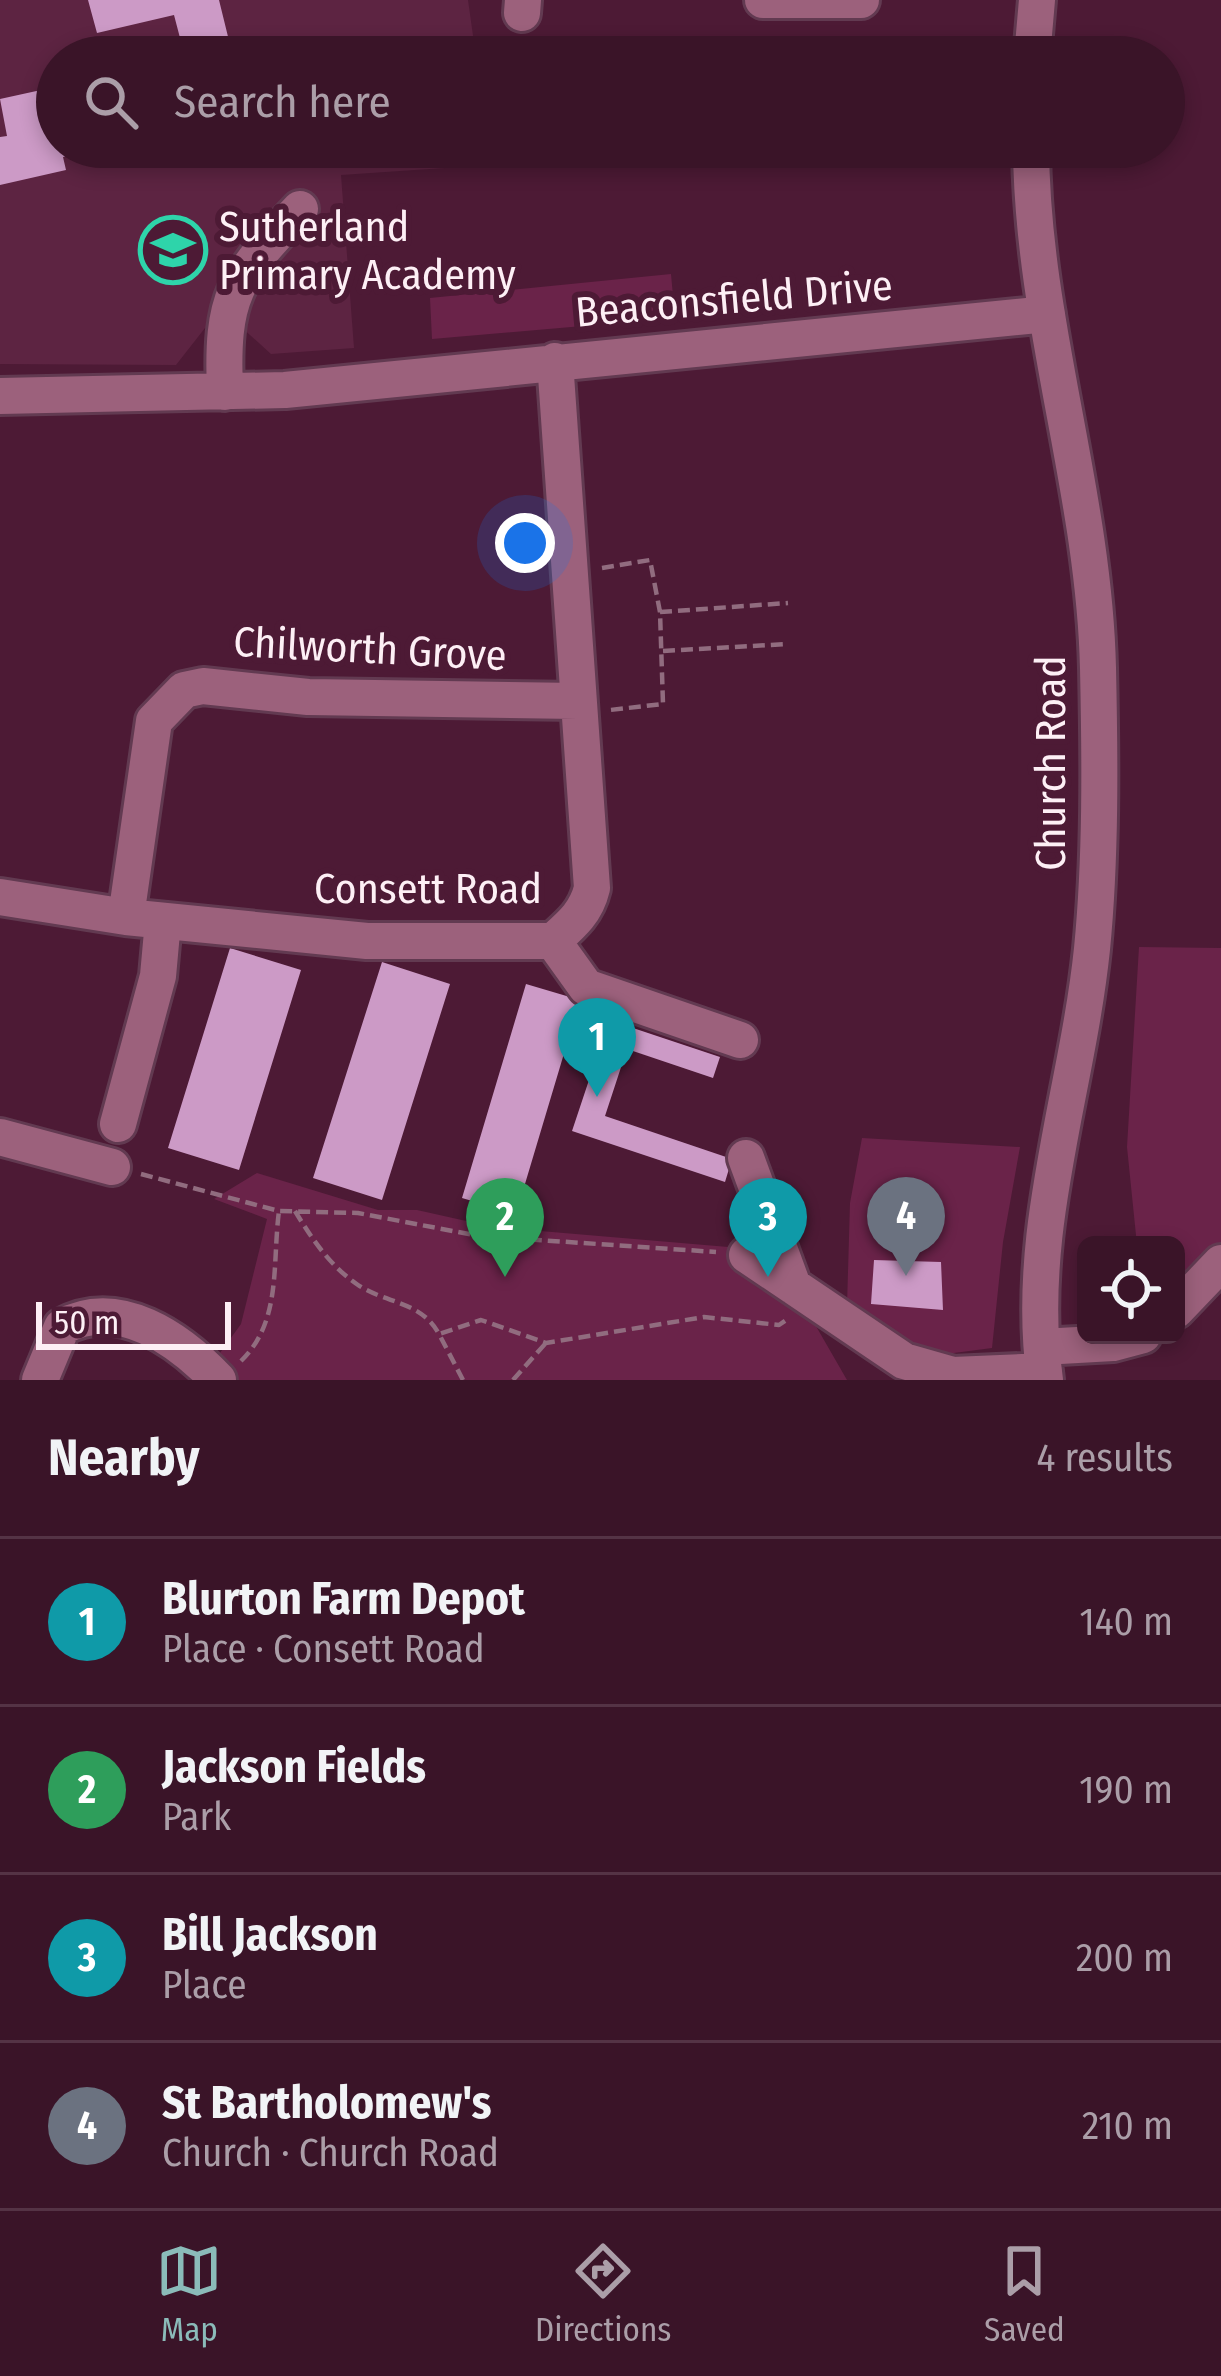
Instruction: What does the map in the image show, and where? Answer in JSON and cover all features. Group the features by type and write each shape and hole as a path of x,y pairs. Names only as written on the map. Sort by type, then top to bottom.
{"street":[{"path":"763,0 861,0"},
{"path":"1034,36 1037,0"},
{"name":"Church Road","path":"1033,168 1047,314 1090,570 1098,686 1091,949 1047,1212 1044,1366"},
{"path":"225,392 225,315 243,276 300,209"},
{"name":"Beaconsfield Drive","path":"0,396 225,392 1047,314"},
{"name":"Consett Road","path":"0,897 126,917 367,940 553,941 588,905 592,888 555,361"},
{"name":"Chilworth Grove","path":"126,917 154,721 184,690 203,686 308,697 579,707"},
{"path":"118,1124 158,976 164,921"},
{"path":"553,941 586,987 740,1040"},
{"path":"0,1137 112,1167"},
{"path":"746,1158 803,1293"},
{"path":"747,1255 904,1360 937,1372 1044,1366 1110,1344"},
{"path":"1185,1301 1221,1263"},
{"path":"40,1380 62,1327 96,1314 162,1334 217,1380"}],"path":[{"path":"572,573 650,560 663,651 663,704 579,707"},
{"path":"660,612 788,603"},
{"path":"663,651 787,644"},
{"path":"112,1167 279,1211 358,1213 479,1236 747,1255"},
{"path":"217,1380 257,1346 268,1321 279,1211"},
{"path":"295,1211 338,1270 362,1288 419,1310 440,1334 463,1380"},
{"path":"440,1334 481,1320 546,1343 704,1317 779,1324 803,1293"},
{"path":"513,1380 546,1343"}],"shaded area":[{"name":"Sutherland Primary Academy","path":"0,0 468,0 473,36 36,36 36,168 445,168 341,175 354,348 271,354 239,325 205,328 176,365 0,364"},
{"path":"671,274 675,318 432,339 430,298"},
{"path":"1139,947 1221,948 1221,1243 1185,1275 1185,1236 1136,1236 1127,1147"},
{"path":"862,1138 1020,1147 1003,1242 992,1348 931,1356 847,1306 850,1203"},
{"path":"257,1173 378,1210 417,1210 493,1227 740,1248 809,1314 847,1380 236,1380 220,1353 241,1324 267,1219 214,1199"}],"building":[{"path":"88,0 219,0 228,36 180,36 174,15 97,33"},
{"path":"36,91 36,168 66,170 0,185 0,137 7,136 0,99"},
{"path":"230,948 301,970 239,1170 168,1148"},
{"path":"382,962 450,984 382,1200 313,1178"},
{"path":"526,984 580,1000 516,1214 462,1198"},
{"path":"609,1020 720,1057 713,1078 627,1049 605,1116 732,1159 725,1182 572,1131"},
{"path":"874,1260 941,1262 943,1310 871,1304"}],"place":[{"name":"Sutherland Primary Academy","path":"173,250"},
{"name":"Blurton Farm Depot","path":"597,1097"},
{"name":"St Bartholomew's","path":"906,1276"},
{"name":"Jackson Fields","path":"505,1277"},
{"name":"Bill Jackson","path":"768,1277"}]}
